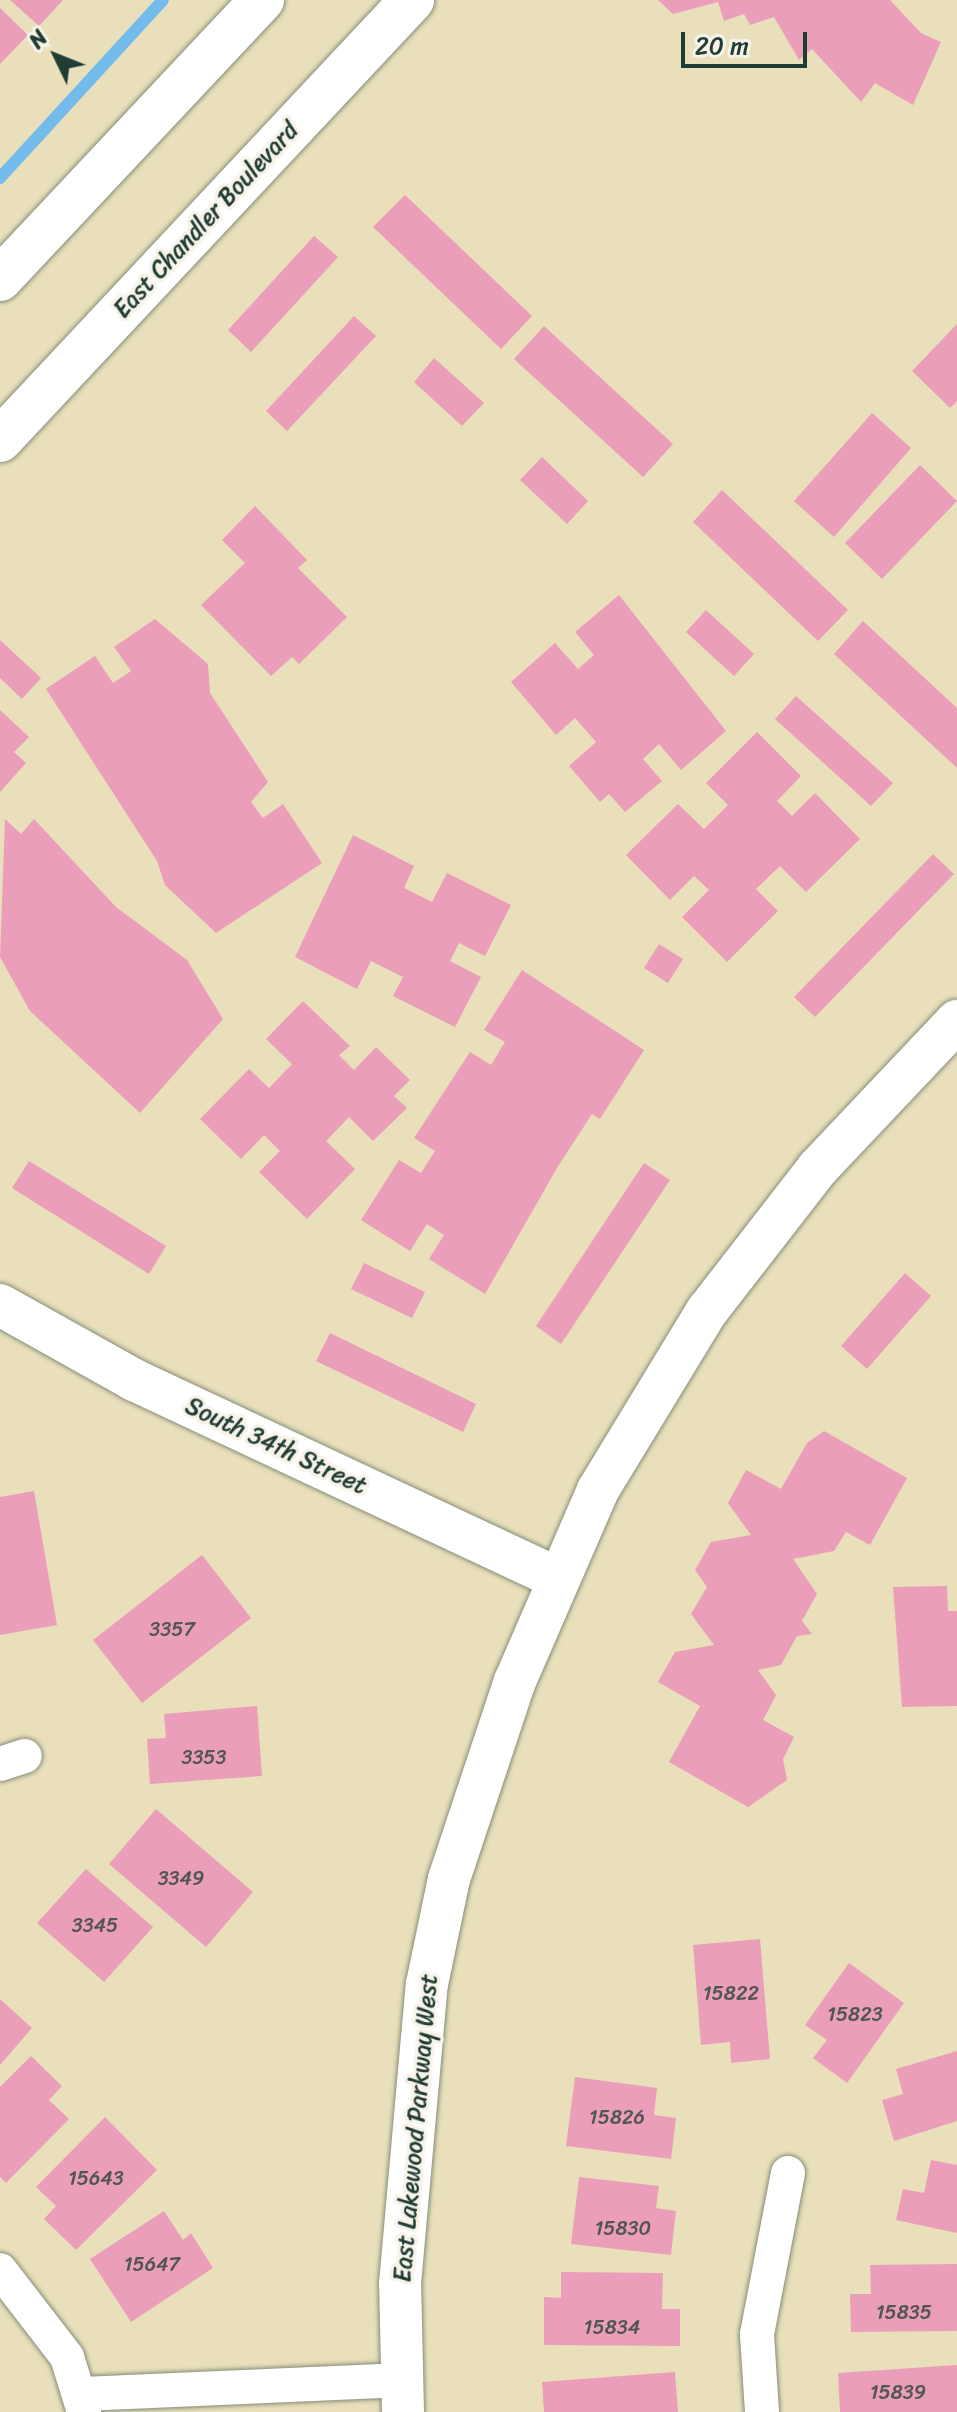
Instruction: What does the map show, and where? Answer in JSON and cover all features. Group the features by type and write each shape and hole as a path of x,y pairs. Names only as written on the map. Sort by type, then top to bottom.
{"main road":[{"path":"0,279 262,0"},
{"name":"East Chandler Boulevard","path":"0,440 412,0"}],"street":[{"name":"East Lakewood Parkway West","path":"401,2396 406,2196 427,1984 478,1784 556,1578 654,1392 716,1299 817,1169 957,1021"},
{"name":"South 34th Street","path":"0,1305 134,1380 556,1578"},
{"path":"762,2412 757,2334 788,2173"},
{"path":"0,2270 48,2325 83,2403 401,2396"}],"building":[{"path":"10,0 63,0 39,26"},
{"path":"658,0 890,0 921,33 941,42 913,105 875,83 861,102 812,49 799,60 774,17 750,25 744,14 724,21 718,2 673,14"},
{"path":"0,8 28,35 0,64"},
{"path":"405,195 532,316 501,349 373,227"},
{"path":"314,236 338,257 251,352 228,330"},
{"path":"354,316 376,336 287,431 266,411"},
{"path":"957,324 957,401 950,408 912,371"},
{"path":"544,326 673,444 643,477 514,359"},
{"path":"434,358 484,403 462,426 414,382"},
{"path":"872,413 911,448 834,537 794,501"},
{"path":"542,457 588,501 567,524 520,480"},
{"path":"920,465 957,501 882,579 845,543"},
{"path":"722,490 848,610 818,641 693,522"},
{"path":"255,506 307,560 298,568 347,617 299,664 292,657 271,676 201,605 245,563 222,540"},
{"path":"619,595 726,731 681,770 659,744 643,759 662,781 625,812 609,794 600,802 569,766 596,742 575,718 556,735 511,682 555,643 578,669 594,655 575,632"},
{"path":"706,610 754,654 734,676 686,632"},
{"path":"155,619 208,664 210,693 268,782 251,802 263,818 283,804 322,863 216,933 165,885 157,861 46,689 95,656 113,683 131,671 114,647"},
{"path":"863,621 957,708 957,768 834,654"},
{"path":"0,640 41,678 22,699 0,678"},
{"path":"796,696 893,783 871,806 775,719"},
{"path":"0,710 29,737 14,752 26,763 0,792"},
{"path":"757,732 801,776 777,801 792,816 815,793 860,839 806,892 780,866 756,889 778,911 727,962 682,917 709,890 694,876 670,900 626,855 678,804 704,829 728,805 706,783"},
{"path":"5,819 21,834 34,819 116,907 187,960 223,1019 140,1113 30,1011 0,957"},
{"path":"353,835 414,866 404,888 432,902 447,873 511,905 485,956 459,943 450,961 481,977 455,1027 393,996 403,977 371,961 357,989 295,957"},
{"path":"933,854 954,874 815,1017 794,997"},
{"path":"659,944 683,959 668,983 644,968"},
{"path":"522,970 644,1050 600,1119 592,1114 557,1168 485,1294 429,1259 444,1235 427,1224 410,1251 361,1220 399,1160 421,1173 435,1151 414,1138 470,1052 491,1065 505,1042 484,1030"},
{"path":"303,1001 350,1046 339,1055 354,1070 376,1047 410,1080 394,1096 407,1108 373,1141 349,1117 326,1141 355,1169 307,1219 259,1172 280,1151 264,1135 241,1159 200,1119 249,1069 269,1088 292,1064 266,1039"},
{"path":"29,1161 166,1246 149,1274 12,1188"},
{"path":"644,1163 670,1180 561,1344 536,1326"},
{"path":"364,1263 425,1292 412,1318 351,1289"},
{"path":"905,1273 931,1296 867,1369 841,1346"},
{"path":"330,1333 476,1404 463,1432 316,1361"},
{"path":"824,1431 907,1478 870,1545 846,1532 834,1551 793,1559 817,1594 802,1621 812,1634 797,1636 781,1665 758,1670 776,1695 763,1720 794,1737 783,1759 787,1780 748,1807 669,1762 700,1706 658,1682 675,1652 714,1645 691,1614 707,1587 695,1570 711,1542 751,1535 728,1503 746,1470 781,1489 807,1443"},
{"path":"34,1491 57,1625 0,1635 0,1497"},
{"path":"202,1555 251,1618 142,1703 93,1640"},
{"path":"947,1586 948,1611 957,1611 957,1706 902,1707 893,1587"},
{"path":"257,1706 262,1776 150,1784 147,1739 166,1738 164,1714"},
{"path":"156,1809 253,1892 206,1947 109,1864"},
{"path":"86,1869 153,1927 104,1982 37,1923"},
{"path":"760,1939 770,2059 731,2063 730,2042 701,2045 693,1945"},
{"path":"849,1963 904,2003 847,2083 813,2058 827,2040 805,2025"},
{"path":"0,1999 32,2028 0,2065"},
{"path":"957,2051 957,2121 894,2141 882,2100 903,2094 896,2069"},
{"path":"31,2056 62,2086 49,2100 69,2119 6,2183 0,2177 0,2087"},
{"path":"575,2077 657,2088 654,2115 676,2118 671,2159 566,2146"},
{"path":"105,2117 157,2170 76,2250 44,2219 56,2206 36,2187"},
{"path":"931,2160 957,2165 957,2233 896,2220 903,2189 924,2193"},
{"path":"579,2177 659,2186 656,2208 676,2211 671,2255 571,2244"},
{"path":"164,2211 183,2240 191,2233 213,2268 131,2322 90,2259"},
{"path":"957,2264 957,2331 851,2332 850,2294 871,2294 870,2265"},
{"path":"561,2272 663,2273 662,2309 680,2309 680,2346 544,2345 544,2297 561,2298"},
{"path":"957,2365 957,2412 840,2412 838,2373"},
{"path":"675,2372 678,2412 544,2412 542,2382"}],"waterway":[{"path":"0,178 163,0"}]}
